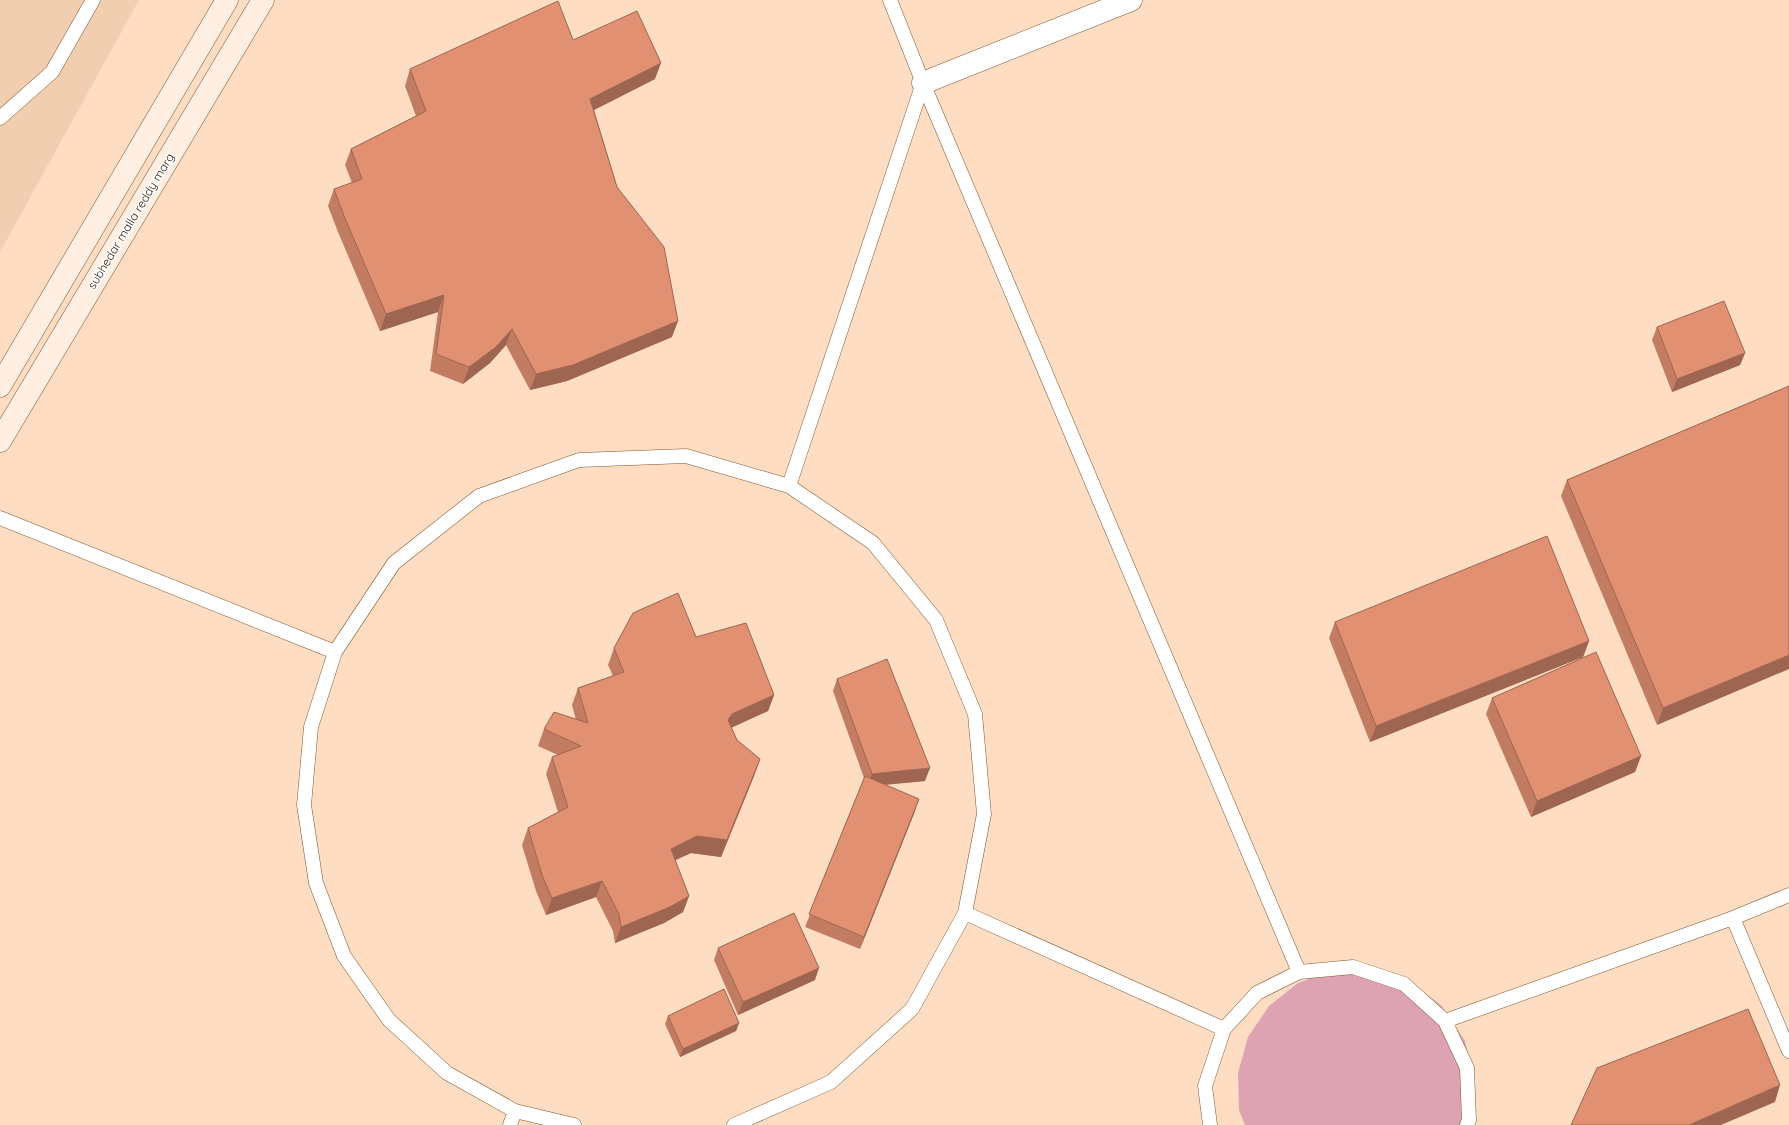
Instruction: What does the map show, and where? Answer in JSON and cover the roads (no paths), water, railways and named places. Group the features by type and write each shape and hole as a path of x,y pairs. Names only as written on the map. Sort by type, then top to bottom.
{"main road":[{"path":"0,386 227,0"},
{"name":"subhedar malla reddy marg","path":"0,441 263,0"}],"street":[{"path":"923,83 1131,0"}],"lane":[{"path":"0,118 52,72 93,0"},
{"path":"890,0 923,83 1299,972"},
{"path":"789,486 923,83"},
{"path":"574,1125 515,1111 447,1073 389,1020 344,956 316,883 304,805 311,727 335,652 394,562 479,496 579,460 686,456 789,486 873,542 936,620 975,714 984,814 965,913 912,1009 831,1082 734,1125"},
{"path":"0,518 335,652"},
{"path":"1445,1021 1733,918 1789,896"},
{"path":"965,913 1224,1029"},
{"path":"1733,918 1789,1051"},
{"path":"1210,1125 1205,1086 1224,1029 1256,993 1299,972 1353,967 1404,984 1445,1021 1466,1068 1469,1120 1467,1125"},
{"path":"510,1125 515,1111"}]}
